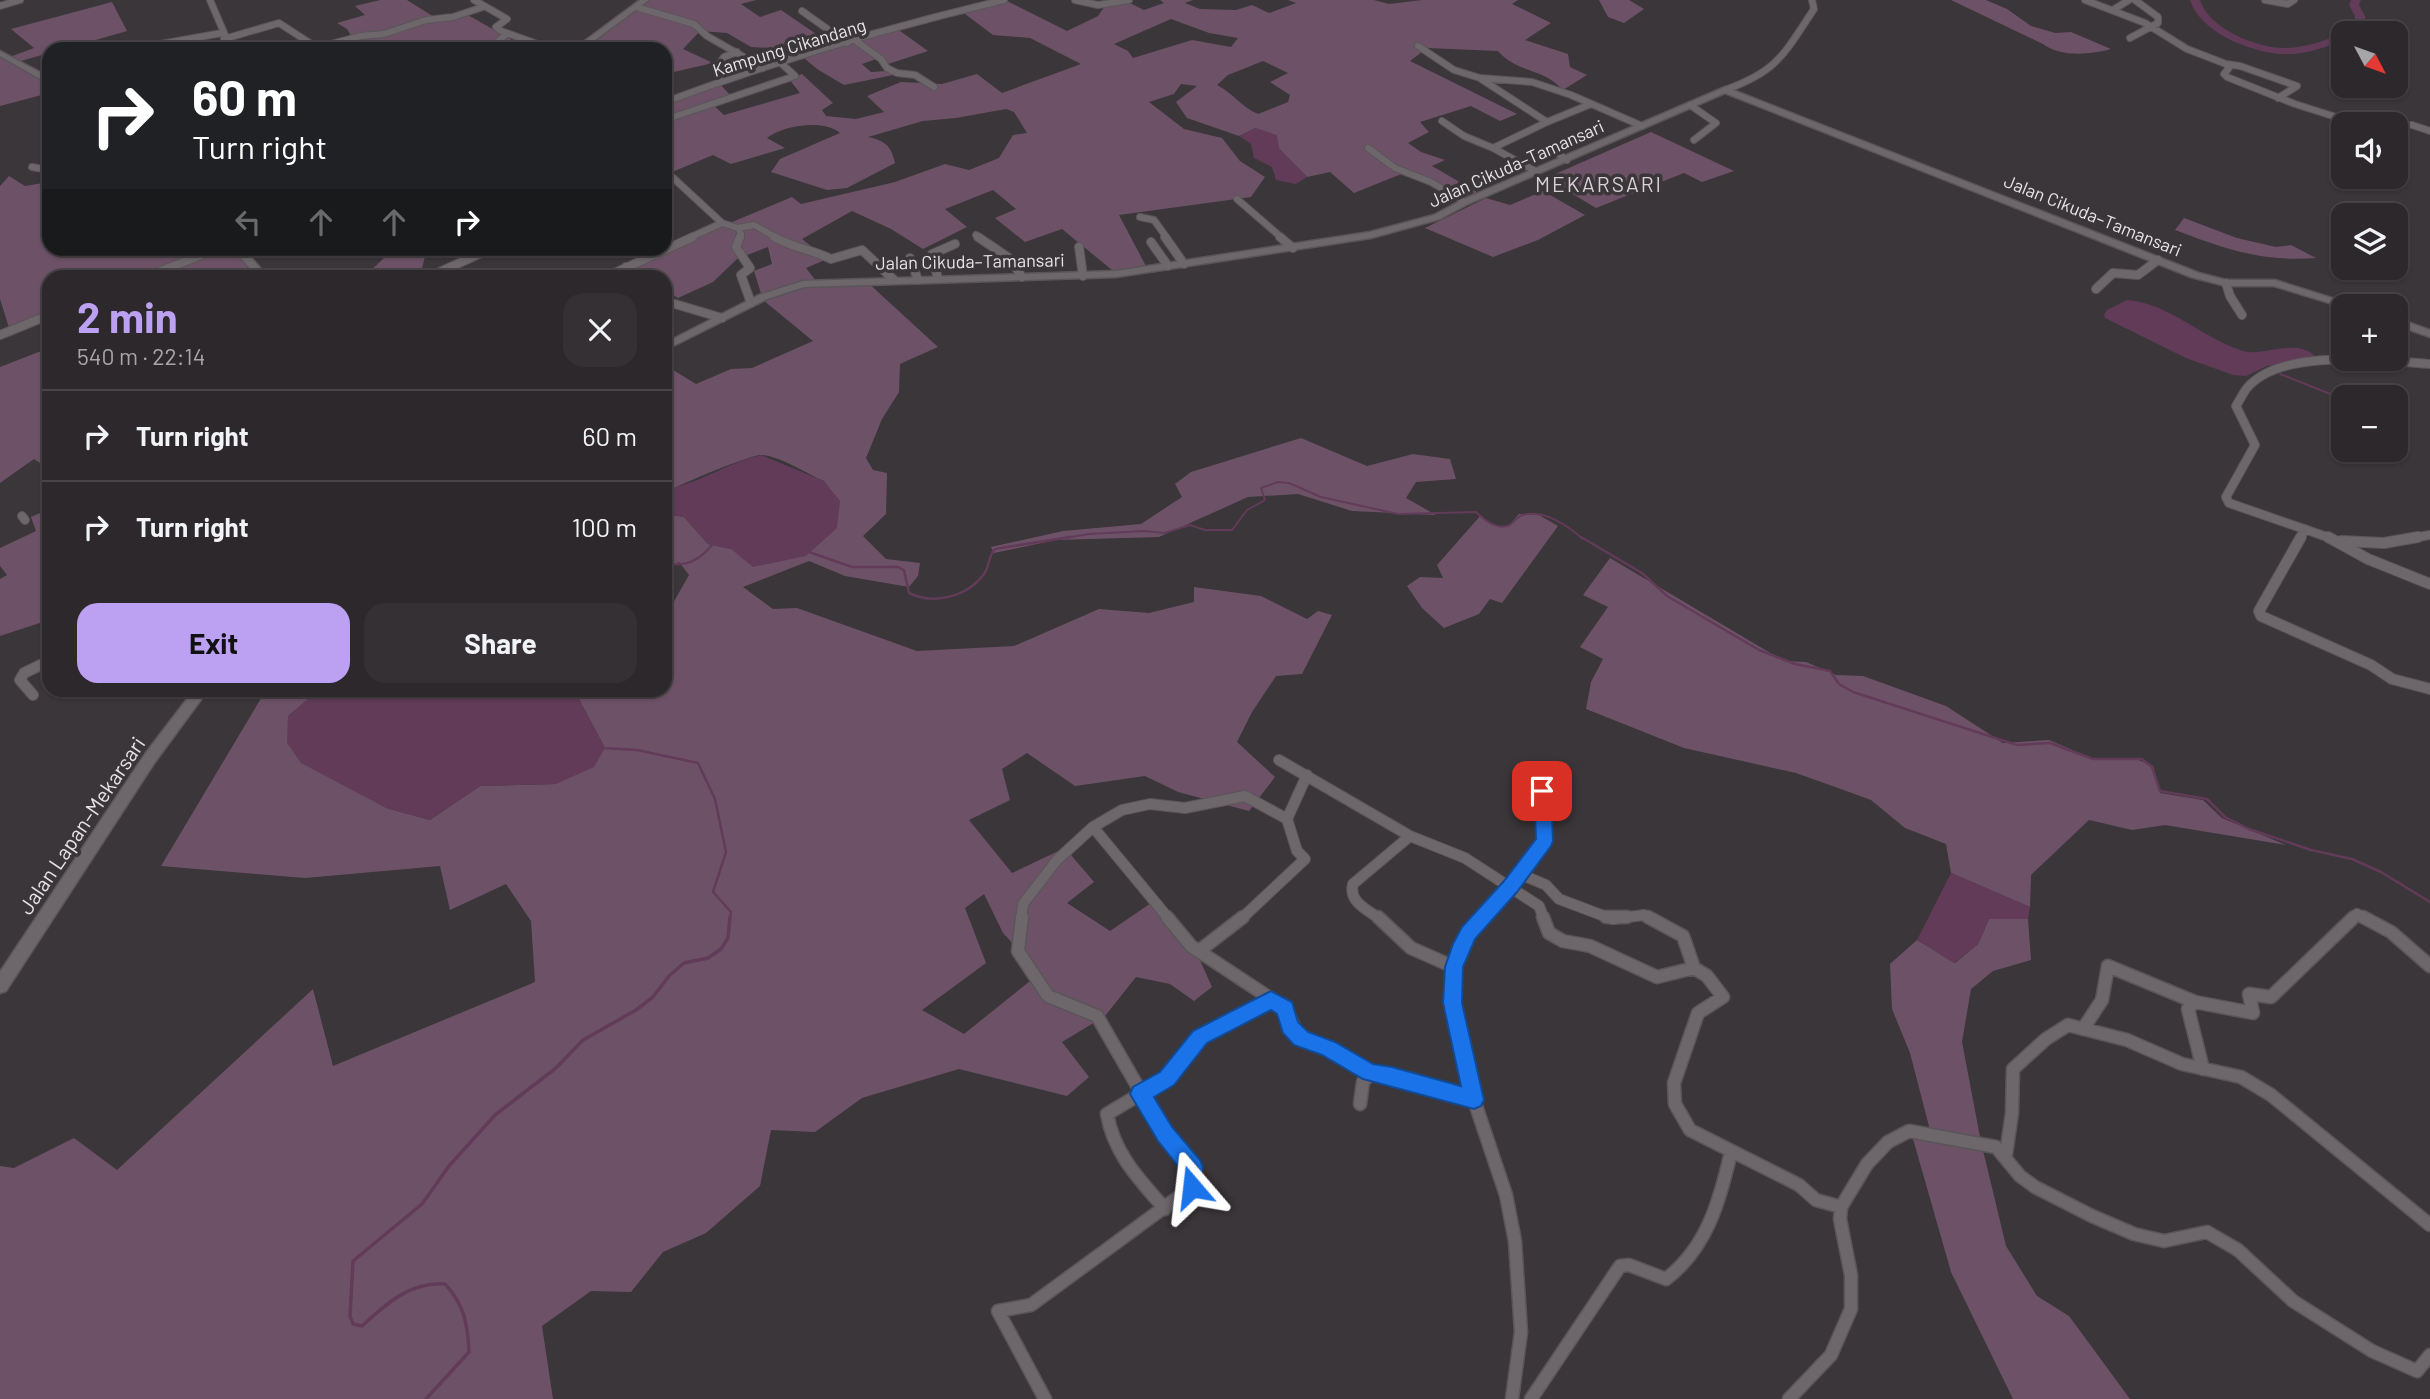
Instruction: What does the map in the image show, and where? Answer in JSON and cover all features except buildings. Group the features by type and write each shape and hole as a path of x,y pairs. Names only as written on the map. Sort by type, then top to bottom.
{"street":[{"path":"0,6 20,0"},
{"path":"210,0 227,42"},
{"path":"474,0 507,19 496,27 505,35 534,42"},
{"path":"587,42 645,0"},
{"name":"Kampung Cikandang","path":"672,100 762,68 924,19 1004,0"},
{"path":"1075,0 1098,5 1129,0"},
{"path":"1725,90 1768,73 1779,63 1814,9 1812,0"},
{"path":"2085,0 2150,26 2187,49 2297,86 2278,98"},
{"path":"2113,10 2129,0"},
{"path":"2130,38 2158,23 2158,17 2135,0"},
{"path":"2265,0 2288,4 2294,0"},
{"path":"636,6 694,24 707,36 762,68"},
{"path":"338,42 384,34 426,20 453,17 483,7"},
{"path":"802,11 847,43"},
{"path":"181,42 279,23 306,40"},
{"path":"498,42 505,35"},
{"path":"300,42 306,40"},
{"path":"856,41 881,59 887,68 897,73 915,75 934,87"},
{"path":"1418,46 1454,70 1480,78 1532,82 1642,126"},
{"path":"719,65 724,57 737,52"},
{"path":"0,53 42,75"},
{"path":"672,117 795,76 781,63"},
{"path":"2226,64 2229,68 2224,74 2227,77 2278,98 2331,115"},
{"path":"750,72 762,80 765,86"},
{"path":"1480,78 1547,121"},
{"name":"Jalan Cikuda–Tamansari","path":"672,343 751,303 803,284 1083,276 1293,248 1417,225 1725,90 2158,260 2226,283 2275,284 2331,300"},
{"path":"1493,148 1547,121 1591,104"},
{"path":"1690,105 1716,124 1694,140"},
{"path":"1442,121 1464,136 1537,172"},
{"path":"2408,125 2430,131"},
{"path":"1368,148 1395,168 1431,181 1465,202"},
{"path":"1550,148 1567,160"},
{"path":"32,167 42,169"},
{"path":"672,177 722,223 738,228 754,225 793,248 811,250 831,259 862,250 894,280"},
{"path":"1237,199 1293,248"},
{"path":"1140,217 1154,220 1184,264"},
{"path":"672,246 722,223"},
{"path":"738,228 741,234 736,247 750,268 741,275 751,303"},
{"path":"976,235 1005,254 1020,270 1022,277"},
{"path":"1150,242 1168,266"},
{"path":"939,279 932,254 955,244"},
{"path":"1079,247 1083,276"},
{"path":"163,270 199,256"},
{"path":"244,256 257,270"},
{"path":"444,270 475,256"},
{"path":"620,270 650,256"},
{"path":"910,258 918,280"},
{"path":"2096,289 2113,273 2138,275 2158,260"},
{"path":"626,267 631,270"},
{"path":"2226,283 2230,296 2242,315"},
{"path":"672,303 722,318"},
{"path":"0,335 42,319"},
{"path":"2408,326 2430,334"},
{"path":"2430,364 2311,361 2281,367 2248,386 2240,394 2236,406 2255,445 2226,497 2227,502 2337,540 2368,559 2430,584"},
{"path":"2305,529 2259,611 2261,616 2371,666 2381,675 2396,682 2430,689"},
{"path":"2337,540 2384,542 2430,535"},
{"path":"33,695 20,680 24,673 42,664"},
{"name":"Jalan Lapan–Mekarsari","path":"0,986 143,768 196,697"},
{"path":"1279,760 1410,836 1465,858 1510,886 1539,906 1549,933 1563,941 1590,946 1657,977 1694,968"},
{"path":"1512,1399 1521,1332 1515,1241 1506,1195 1474,1100 1452,1003 1454,967 1462,944 1544,841 1540,768"},
{"path":"1287,819 1307,775"},
{"path":"1045,1399 998,1311 1031,1305 1165,1209 1192,1187 1192,1167 1165,1134 1097,1016 1048,996 1018,951 1023,904 1057,860 1093,827 1122,810 1150,804 1185,808 1245,796 1287,819 1297,851 1305,859 1250,912 1199,951"},
{"path":"1093,827 1178,933 1199,951 1285,1008 1290,1027 1301,1038 1329,1049 1370,1073 1392,1076 1474,1100"},
{"path":"1410,836 1353,884 1351,891 1355,901 1382,920 1411,948 1454,967"},
{"path":"1520,874 1546,885 1559,899 1589,912 1612,919 1644,915 1683,936 1694,968 1707,976 1723,997 1698,1013 1674,1083 1675,1104 1690,1130 1799,1185 1816,1200 1841,1207"},
{"path":"2083,1029 2102,1000 2108,965 2195,1002 2253,1013 2249,994 2271,998 2357,914 2391,932 2430,966"},
{"path":"1165,1209 1119,1155 1109,1135 1107,1114 1167,1078 1200,1037 1271,1000"},
{"path":"2195,1002 2188,1009 2203,1069"},
{"path":"2006,1154 2012,1113 2013,1069 2046,1039 2068,1025 2127,1040 2182,1064 2241,1077 2271,1095 2430,1225"},
{"path":"1360,1104 1363,1082 1370,1073"},
{"path":"1789,1399 1831,1355 1850,1309 1851,1275 1840,1219 1841,1207 1867,1164 1888,1142 1909,1131 1996,1147 2006,1154 2023,1179 2035,1187 2058,1200 2138,1234 2161,1241 2185,1239 2207,1232 2238,1251 2292,1301 2372,1351 2417,1371 2430,1355"},
{"path":"1531,1399 1620,1266 1629,1265 1666,1279 1677,1272 1702,1237 1722,1195 1731,1152"}],"shaded area":[{"path":"380,0 407,0 439,20 466,14 516,42 355,42 347,29 337,23 365,15 355,6"},
{"path":"644,0 756,0 741,4 760,17 781,10 822,38 790,49 751,47 727,33 700,31 683,49 713,63 672,72 672,42 587,42 603,27"},
{"path":"1005,0 1067,31 1098,16 1107,3 1126,1 1144,10 1164,3 1160,0 1193,0 1185,3 1200,9 1236,10 1252,5 1269,13 1296,3 1288,0 1374,0 1389,4 1422,0 1518,0 1512,4 1551,23 1525,40 1568,54 1570,67 1587,75 1563,90 1547,77 1514,64 1498,51 1427,48 1410,61 1517,114 1500,121 1471,106 1420,122 1429,132 1408,143 1421,152 1445,160 1432,166 1482,195 1465,203 1409,171 1354,193 1330,172 1307,177 1256,128 1239,136 1187,118 1176,102 1197,86 1181,84 1174,94 1149,102 1184,129 1222,138 1240,161 1265,177 1251,197 1119,215 1148,270 1118,275 1062,229 1025,242 995,218 1016,209 993,190 945,209 967,227 923,249 891,229 852,211 802,239 827,259 806,268 816,281 866,281 938,347 900,364 899,392 882,419 866,458 873,470 887,473 886,514 863,536 886,559 920,563 918,576 909,587 845,576 809,561 743,587 773,609 797,608 917,651 1014,646 1099,609 1149,613 1194,602 1194,587 1261,596 1307,619 1318,611 1332,615 1302,674 1276,676 1252,712 1237,742 1275,777 1249,811 1178,792 1145,776 1075,786 1027,753 1002,769 1010,800 969,820 1012,873 1065,848 1094,882 1067,903 1110,931 1154,901 1189,936 1212,987 1194,1001 1170,984 1136,977 1105,1016 1062,1042 1089,1077 1067,1096 959,1069 862,1098 815,1132 771,1130 760,1186 706,1233 663,1252 631,1292 591,1291 542,1326 553,1399 0,1399 0,1166 14,1168 74,1138 117,1170 313,989 333,1066 535,982 531,921 506,884 450,910 440,866 305,878 161,866 262,697 311,697 288,716 386,808 430,820 480,786 556,784 605,748 578,697 672,697 672,605 689,575 679,562 672,566 672,515 684,517 708,544 731,549 824,481 785,462 762,455 729,465 672,490 672,369 696,384 731,369 752,368 813,341 763,300 754,271 772,264 768,247 737,259 713,282 678,298 672,295 672,270 628,270 658,256 672,256 672,249 792,197 801,204 895,182 945,164 969,170 999,158 1013,135 1027,133 1014,112 1006,109 923,121 868,137 886,145 895,163 847,188 827,190 771,172 780,159 840,133 825,126 793,127 767,138 785,148 731,164 713,155 672,172 672,99 719,83 730,95 710,102 724,115 800,93 789,79 802,74 833,103 822,110 826,116 856,119 884,112 867,96 901,82 942,84 977,74 1002,93 1081,64 1030,38 993,35 961,11","holes":["1171,19 1209,33 1238,38 1231,47 1192,40 1133,58 1128,51 1114,44","1263,61 1288,73 1270,82 1290,95 1288,102 1258,114 1217,85 1228,75","984,894 1003,933 1040,973 964,1034 922,1010 986,963 965,908"]},
{"path":"1599,0 1629,0 1644,9 1624,23 1608,17"},
{"path":"1951,0 1986,0 2007,9 2031,26 2055,33 2071,32 2111,49 2094,53 2058,51"},
{"path":"112,2 127,31 88,42 42,42 42,55 17,62 42,76 42,95 0,106 0,54 7,58 34,48 11,29"},
{"path":"896,28 928,51 888,64 879,58 862,64 871,72 887,71 893,75 844,85 804,58"},
{"path":"1256,128 1277,135 1279,148 1307,177 1296,184 1276,180 1272,167 1254,158 1251,144 1239,136"},
{"path":"1651,132 1734,171 1702,182 1684,173 1596,208 1546,178"},
{"path":"9,176 25,186 42,183 42,256 245,256 258,270 42,270 42,319 10,331 0,299 0,186"},
{"path":"1543,191 1585,215 1538,240 1493,257 1425,228 1486,198 1510,205"},
{"path":"2184,218 2237,238 2276,247 2291,245 2316,258 2260,256 2227,248 2175,230"},
{"path":"425,256 422,268 425,270 371,270 385,257"},
{"path":"2127,300 2172,314 2243,351 2301,348 2316,358 2267,366 2246,376 2233,375 2186,358 2105,318 2107,310"},
{"path":"42,351 42,464 34,459 0,483 0,367"},
{"path":"1301,438 1367,466 1413,454 1450,459 1456,479 1416,482 1406,498 1436,515 1352,511 1298,494 1248,497 1159,537 1056,540 994,553 991,547 1063,531 1141,524 1182,497 1175,484 1191,472"},
{"path":"761,455 824,481 840,501 837,528 806,556 753,567 731,549 708,544 684,517 672,515 672,490"},
{"path":"42,512 42,622 0,636 0,579 7,575 0,566 0,548 36,531 31,517"},
{"path":"1519,514 1539,515 1558,526 1502,603 1490,599 1479,614 1444,628 1422,608 1407,586 1420,577 1443,578 1437,565 1481,515 1492,525 1508,527"},
{"path":"1610,558 1784,661 1806,662 1836,675 1863,676 1946,706 2003,743 2049,740 2096,760 2136,759 2153,766 2160,793 2203,800 2222,818 2286,845 2165,825 2132,830 2089,820 2031,875 2030,907 1951,873 1946,844 1905,828 1871,800 1796,773 1684,748 1586,709 1591,682 1603,659 1580,647 1608,607 1583,595"},
{"path":"311,697 578,697 605,748 594,767 556,784 480,786 430,820 386,808 301,763 287,743 288,716"},
{"path":"1951,873 2030,907 2028,919 1989,919 1978,944 1954,963 1917,940"},
{"path":"1989,919 2028,919 2031,960 1993,971 1971,989 1962,1042 1981,1142 2006,1246 2037,1296 2069,1316 2130,1399 2013,1399 1951,1272 1911,1132 1931,1134 1910,1053 1892,1009 1890,964 1917,940 1955,963 1978,944"}],"waterway":[{"path":"2195,0 2198,9 2217,27 2258,46 2288,51 2331,41"},
{"path":"2356,0 2354,5 2360,21"},
{"path":"2280,374 2331,394"},
{"path":"1059,539 1089,534 1145,531 1164,533 1190,525 1205,530 1232,530 1247,510 1265,500 1261,488 1278,482 1289,483 1321,497 1398,514 1476,512 1500,527 1510,525 1523,515 1539,514 1563,524 1583,539"},
{"path":"809,552 852,567 898,567 904,570 909,593 919,597 939,598 950,597 977,582 986,571 995,549 1070,537"},
{"path":"1581,537 1642,573 1667,596 1759,650 1795,664 1830,671 1839,684 1853,692 2017,745 2050,743 2093,759 2142,759 2152,767 2160,791 2207,799 2225,817 2249,829 2311,850 2352,859 2381,872 2430,902"},
{"path":"672,564 690,562 714,543"},
{"path":"603,748 637,750 698,763 715,799 726,852 713,892 731,912 730,919"},
{"path":"426,1399 469,1352 466,1324 457,1299 445,1284 421,1286 390,1302 362,1326 353,1324 350,1316 353,1261 422,1204 449,1166 495,1115 556,1068 583,1040 636,1010 653,997 669,976 684,963 708,958 721,949 728,938 730,917"}],"district":[{"name":"MEKARSARI","path":"1599,183"}],"route":[{"path":"1192,1187 1192,1167 1165,1134 1140,1094 1167,1078 1200,1037 1271,1000 1285,1008 1290,1027 1301,1038 1329,1049 1370,1073 1392,1076 1474,1100 1452,1003 1454,967 1469,933 1544,841 1542,791"}]}
